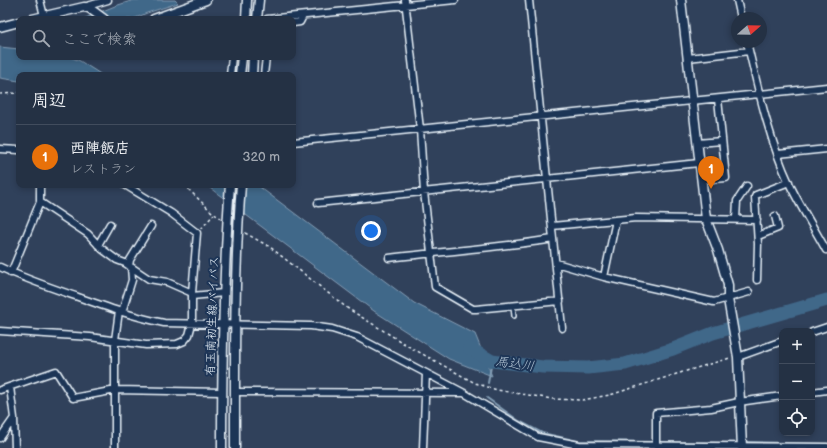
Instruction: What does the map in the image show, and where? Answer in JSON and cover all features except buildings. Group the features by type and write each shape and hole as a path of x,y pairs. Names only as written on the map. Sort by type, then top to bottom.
{"street":[{"path":"40,0 44,16 93,5 108,0"},
{"path":"161,16 195,1 206,0"},
{"path":"246,16 247,0"},
{"path":"257,16 259,0"},
{"path":"296,17 405,2 455,0"},
{"path":"529,0 562,328"},
{"path":"681,0 706,219 724,268 738,357 742,447"},
{"path":"737,0 740,12"},
{"path":"405,2 420,129 424,192 434,285 436,288 476,310 560,301"},
{"path":"93,5 102,16"},
{"path":"296,23 300,22 303,16"},
{"path":"0,27 16,23"},
{"path":"748,48 759,94 778,154 789,182 827,250"},
{"path":"688,58 749,51"},
{"path":"230,72 232,60"},
{"path":"240,72 242,60"},
{"path":"252,72 253,60"},
{"path":"264,72 266,60"},
{"path":"296,142 827,87"},
{"path":"701,180 726,178 718,99"},
{"path":"697,143 722,141"},
{"path":"0,149 16,150"},
{"path":"778,154 827,149"},
{"path":"318,203 699,163"},
{"path":"757,280 758,236 755,197 756,195 789,182"},
{"path":"736,219 737,201 748,186"},
{"path":"11,272 40,202 40,188"},
{"path":"0,331 115,340 146,345 177,344 184,341 189,335 192,324 192,295 197,233 171,213 130,188"},
{"name":"有玉南初生線バイパス","path":"222,448 223,324 230,188"},
{"name":"有玉南初生線バイパス","path":"234,448 235,324 241,188"},
{"path":"40,202 88,234 98,245 117,260 149,279 168,282 192,295 224,293"},
{"path":"758,236 778,228 775,216"},
{"path":"552,226 616,220 663,218 757,220"},
{"path":"604,276 616,220"},
{"path":"98,245 110,224"},
{"path":"115,448 115,340 121,312 132,280 130,260 151,226"},
{"path":"389,258 513,246 553,239"},
{"path":"556,263 714,302 749,292"},
{"path":"0,267 40,284 121,312 143,319 164,323 310,326 332,329 357,337 464,393 538,436 579,447 827,447"},
{"path":"815,331 827,327"},
{"path":"738,357 779,342"},
{"path":"0,390 56,371 73,398 116,390 222,392"},
{"path":"423,448 426,373"},
{"path":"10,387 14,418 15,448"},
{"path":"815,392 827,390"},
{"path":"235,392 464,393"},
{"path":"656,446 656,413 711,408 739,402 779,396"},
{"path":"0,438 14,418"}],"lane":[{"path":"513,306 514,316"}],"path":[{"path":"0,94 16,93"},
{"path":"187,188 214,214 197,233"},
{"path":"238,227 250,237 270,247 347,308 475,383 497,390 552,399 582,400 610,395 683,372 738,357"}],"water":[{"path":"134,0 175,0 178,3 140,16 90,16"},
{"path":"0,47 16,49 16,60 78,60 97,72 16,72 16,81 0,78"},
{"path":"210,188 261,188 414,303 475,334 492,376 449,359 374,311"}],"waterway":[{"name":"馬込川","path":"469,348 492,361 543,367 588,368 625,364 673,349 713,333 827,300"},
{"path":"488,383 492,361"},
{"path":"487,398 519,421 542,433 578,441 736,443"},
{"path":"746,442 827,444"}],"place":[{"name":"西陣飯店","path":"711,189"}]}
